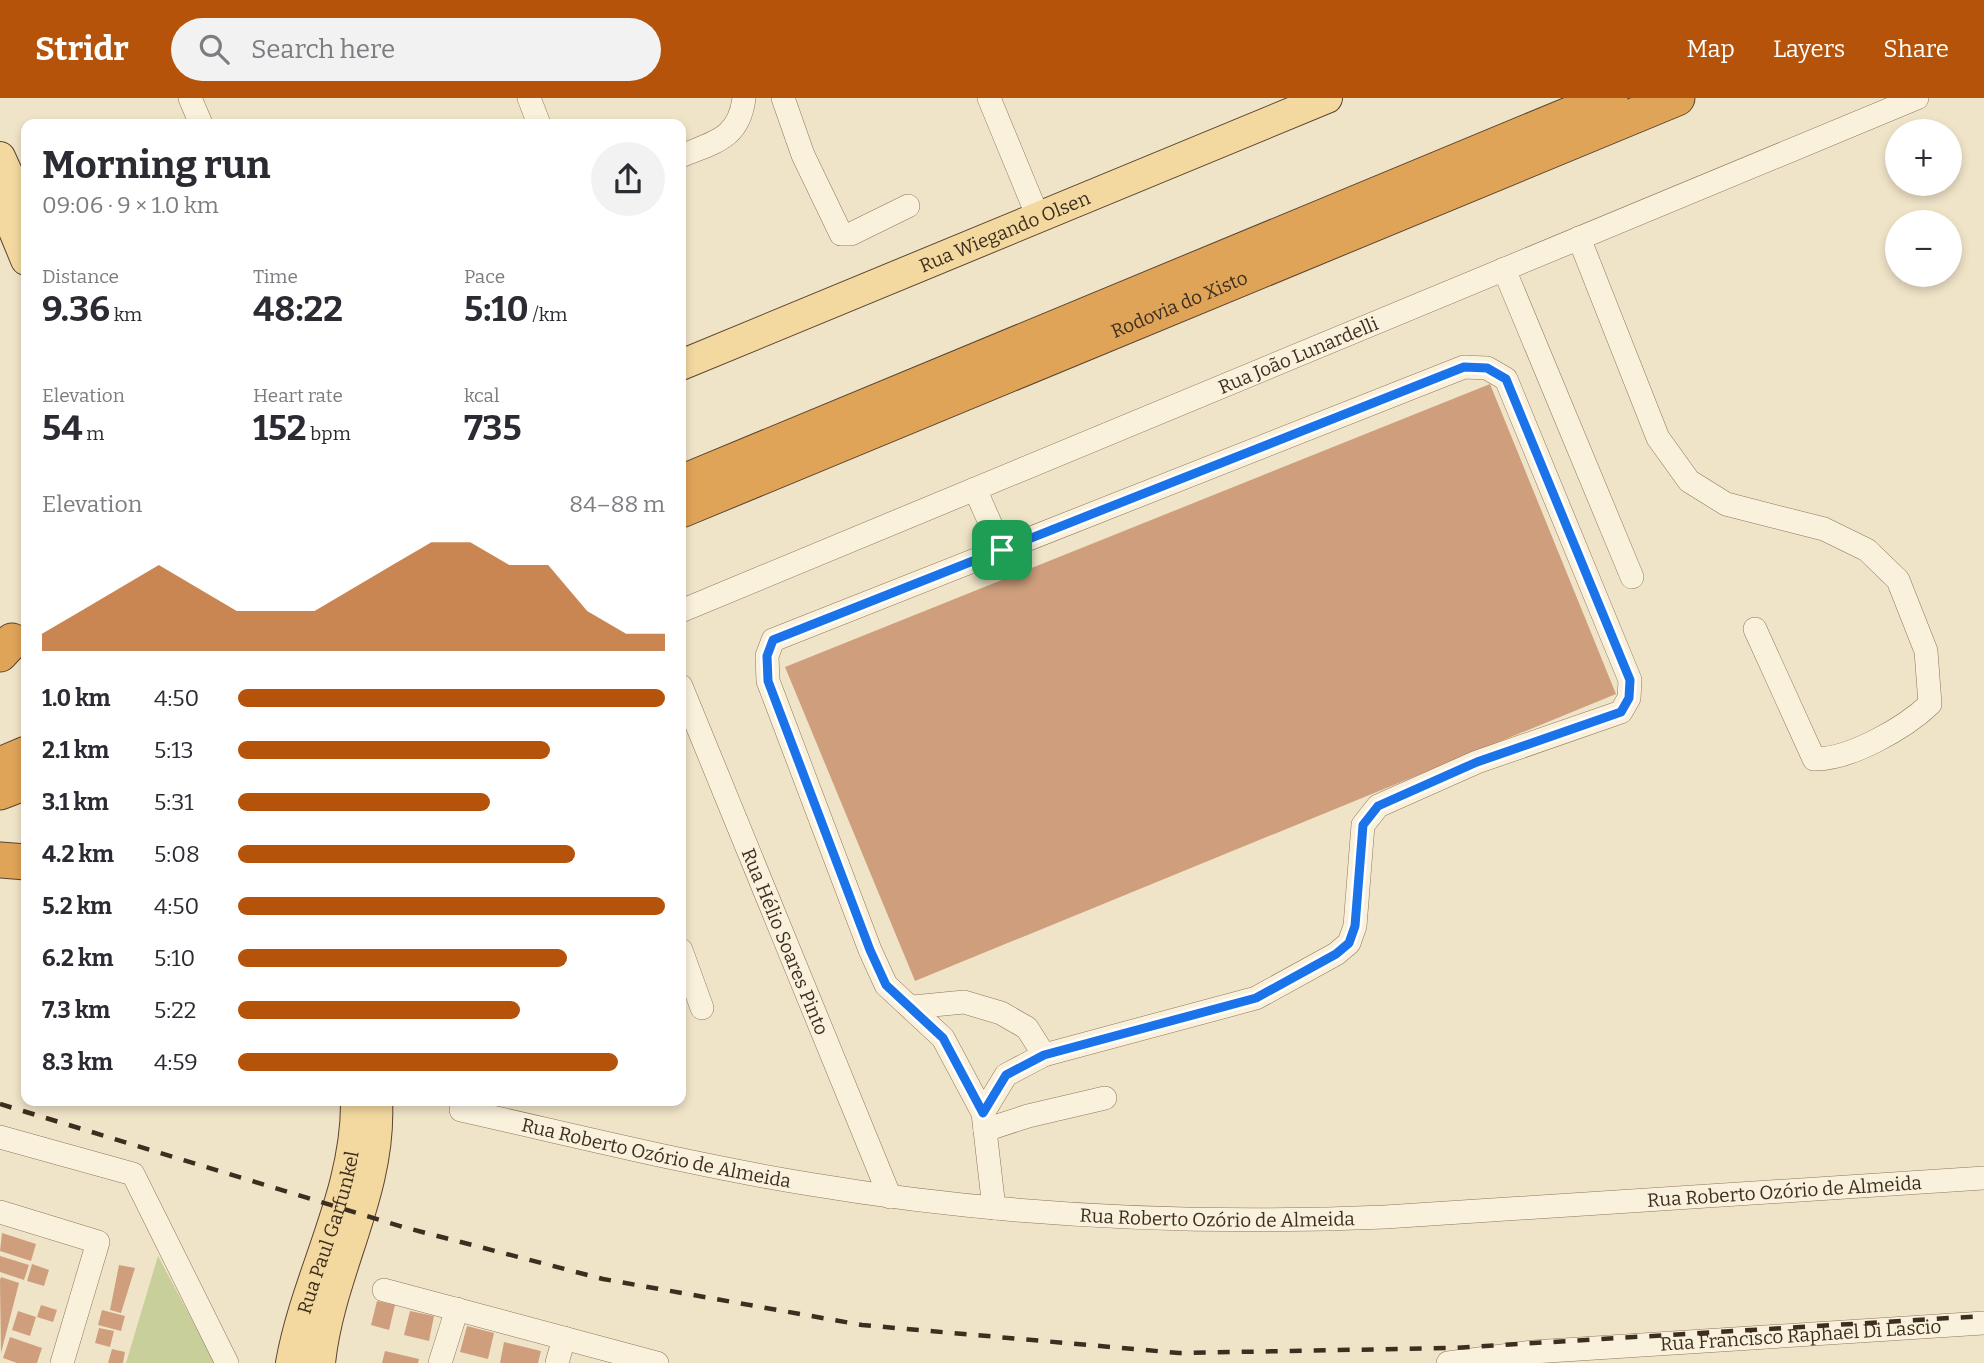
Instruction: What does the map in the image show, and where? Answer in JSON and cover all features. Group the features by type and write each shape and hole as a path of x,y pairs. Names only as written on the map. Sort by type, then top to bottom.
{"highway":[{"name":"Rodovia do Xisto","path":"688,495 1610,98"},
{"name":"Rodovia do Xisto","path":"688,495 1677,98"},
{"path":"0,765 21,756"},
{"path":"0,792 21,784"},
{"path":"0,860 21,862"}],"main road":[{"name":"Rua Wiegando Olsen","path":"686,363 1327,98"},
{"path":"0,157 21,204"},
{"path":"0,197 21,248"},
{"name":"Rua Paul Garfunkel","path":"291,1363 349,1169 355,1106"},
{"name":"Rua Paul Garfunkel","path":"320,1363 332,1299 372,1170 377,1106"}],"street":[{"path":"190,98 199,119"},
{"path":"529,98 537,119"},
{"path":"686,154 727,136 741,117 744,98"},
{"path":"783,98 803,155 841,234 851,234 908,206"},
{"path":"989,98 1038,217"},
{"name":"Rua João Lunardelli","path":"686,609 1917,98"},
{"path":"1579,238 1658,438 1689,481 1726,503 1824,529 1867,550 1898,580 1926,651 1930,704 1910,723 1830,759 1814,759 1755,629"},
{"path":"1504,269 1632,577"},
{"path":"984,1121 1006,1075 1044,1055 1256,998 1336,954 1349,943 1355,926 1363,825 1378,806 1477,762 1621,712 1629,698 1630,680 1506,379 1487,368 1464,367 773,640 767,656 768,681 870,950 886,985 913,1007 943,1038 984,1121 994,1208"},
{"path":"975,489 1002,550"},
{"name":"Rua Hélio Soares Pinto","path":"686,698 890,1197"},
{"path":"686,964 702,1007"},
{"path":"913,1007 964,1002 1001,1013 1027,1028 1044,1055"},
{"path":"984,1121 1028,1116 1105,1098"},
{"name":"Rua Roberto Ozório de Almeida","path":"461,1110 741,1172 890,1197 1116,1217 1292,1221 1984,1178"},
{"path":"0,1137 134,1174 227,1363"},
{"path":"0,1212 98,1242 62,1363"},
{"path":"384,1290 657,1363"},
{"path":"440,1363 457,1309"},
{"name":"Rua Francisco Raphael Di Lascio","path":"1448,1363 1533,1352 1984,1324"},
{"path":"557,1363 564,1338"}],"green space":[{"path":"158,1256 215,1363 126,1363"}],"building":[{"path":"1490,384 1616,694 915,981 785,667"},
{"path":"2,1233 36,1244 31,1261 0,1251"},
{"path":"0,1256 29,1265 24,1280 0,1272"},
{"path":"32,1264 49,1270 44,1286 27,1281"},
{"path":"119,1265 135,1268 121,1313 110,1310"},
{"path":"1,1277 19,1283 1,1353 0,1280"},
{"path":"377,1301 395,1305 389,1330 371,1325"},
{"path":"41,1305 57,1310 53,1322 37,1317"},
{"path":"102,1310 125,1316 121,1331 98,1325"},
{"path":"18,1311 36,1317 30,1336 12,1330"},
{"path":"410,1311 434,1316 429,1341 404,1335"},
{"path":"467,1326 494,1333 488,1359 460,1352"},
{"path":"99,1328 114,1331 110,1347 95,1343"},
{"path":"10,1337 42,1348 37,1363 17,1363 3,1358"},
{"path":"504,1342 541,1351 538,1363 500,1363"},
{"path":"112,1349 125,1352 123,1363 108,1363"},
{"path":"385,1351 419,1359 418,1363 382,1363"}],"railway":[{"path":"0,1104 403,1227 603,1279 862,1325 1179,1353 1452,1348 1984,1316"}],"route":[{"path":"1464,367 1487,368 1506,379 1630,680 1629,698 1621,712 1477,762 1378,806 1363,825 1355,926 1349,943 1336,954 1256,998 1177,1022 1044,1055 1006,1075 983,1113 943,1038 913,1007 886,985 870,950 768,681 767,656 773,640 1002,550 1464,367"}]}
